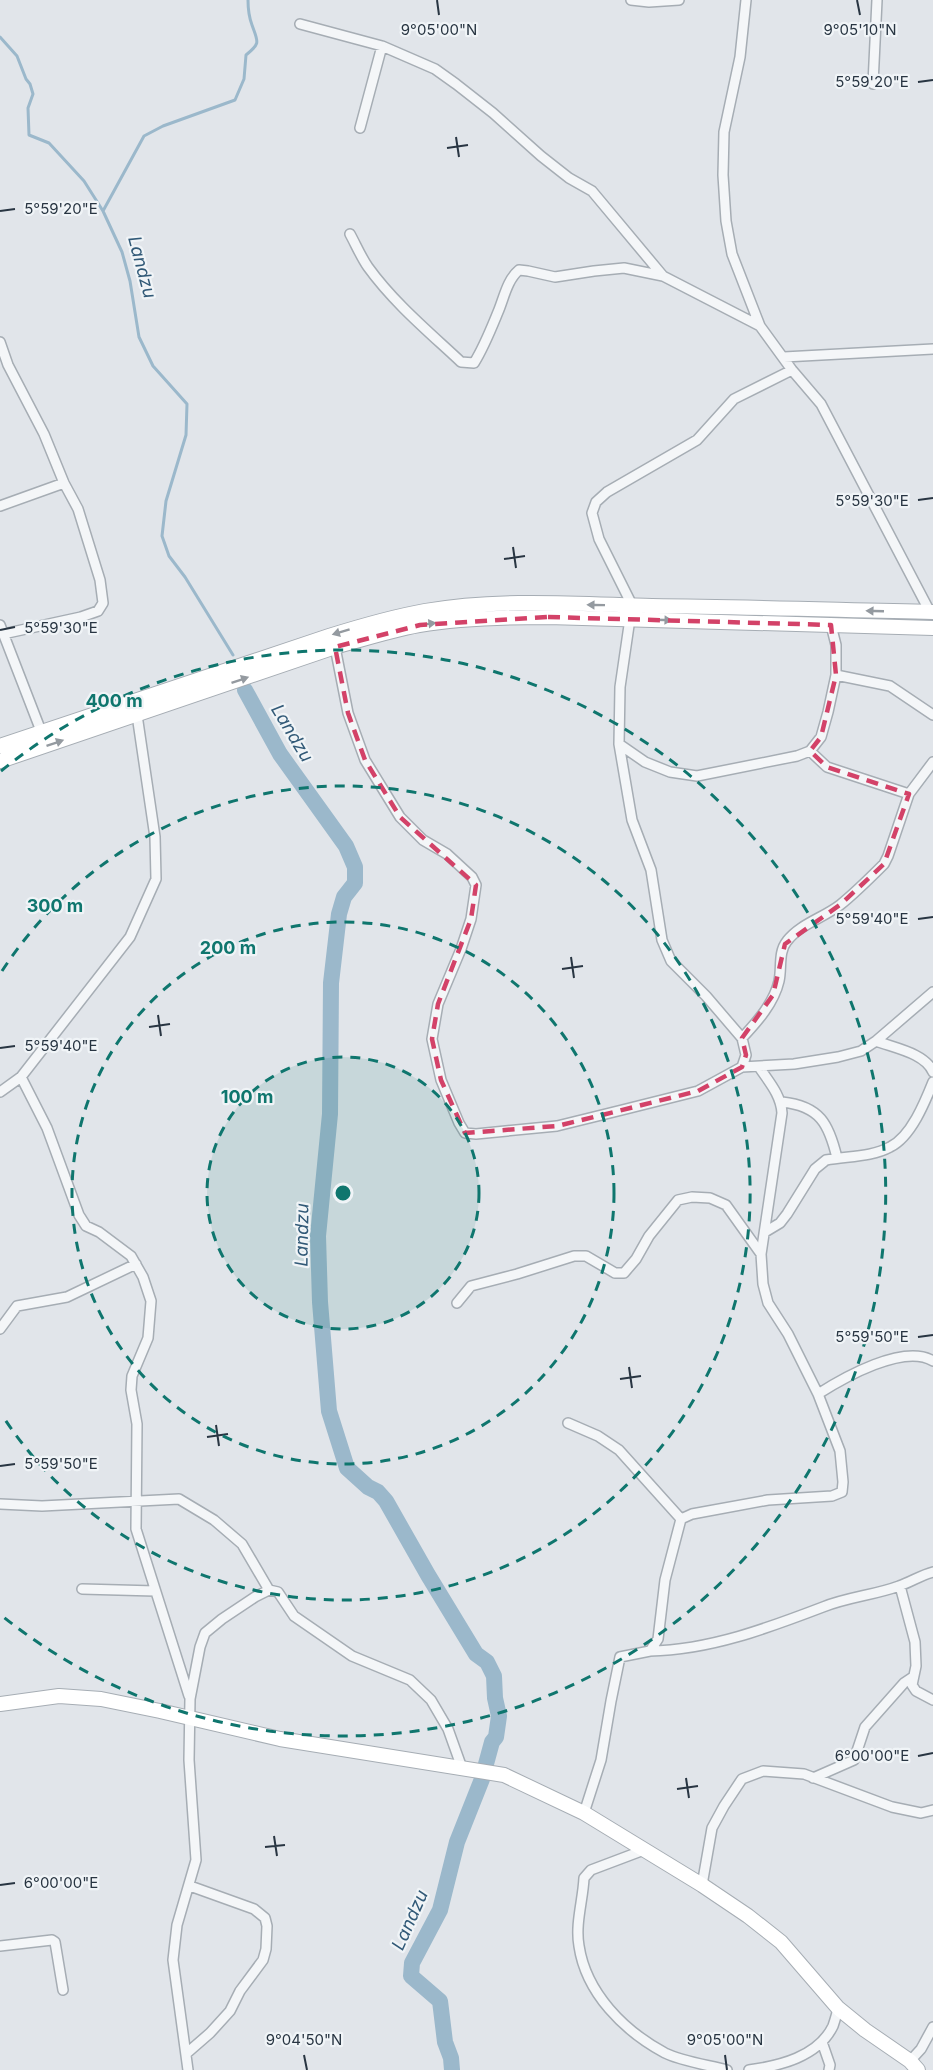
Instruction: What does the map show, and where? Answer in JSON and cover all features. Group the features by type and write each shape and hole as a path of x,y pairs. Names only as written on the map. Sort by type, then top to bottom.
{"street":[{"path":"631,0 649,2 679,0"},
{"path":"0,761 335,647 377,634 420,625 490,617 631,612 932,612 821,404 760,326 732,254 726,221 723,175 724,132 740,57 746,0"},
{"path":"873,84 877,0"},
{"path":"300,24 382,46 435,69 493,113 569,178 592,191 663,276"},
{"path":"360,128 382,46"},
{"path":"350,234 368,266 396,299 461,362 468,364 474,363 478,356 493,326 510,281 519,270 555,277 594,270 624,268 663,276 760,326"},
{"path":"0,342 4,366 44,434 64,483 78,509 100,580 103,603 98,611 81,617 2,630 41,731"},
{"path":"784,357 933,349"},
{"path":"742,1067 746,1055 742,1038 706,996 671,961 662,940 651,870 632,820 619,744 620,687 631,612 599,539 592,513 596,502 607,492 697,440 734,399 792,369"},
{"path":"0,506 64,483"},
{"path":"0,746 380,620 427,611 514,603 831,625 933,628"},
{"path":"619,744 645,762 670,772 697,776 797,756 810,751 820,737 836,675 837,645 831,625"},
{"path":"335,647 348,713 365,760 400,817 423,840 447,854 472,877 476,885 471,919 438,1004 432,1039 441,1080 465,1133 476,1134 557,1126 698,1091 742,1067 838,1057 861,1051 933,993"},
{"path":"836,675 890,686 933,715"},
{"path":"0,1092 21,1077 130,937 156,879 155,837 137,715"},
{"path":"810,751 827,767 909,794"},
{"path":"742,1038 759,1019 773,995 779,981 785,944 802,927 821,918 841,904 884,864 909,794 933,762"},
{"path":"876,1041 921,1058 931,1066 933,1072"},
{"path":"681,1519 692,1514 768,1500 832,1496 842,1492 840,1451 818,1394 788,1334 768,1303 763,1284 761,1254 780,1131 782,1102 759,1067"},
{"path":"21,1077 47,1128 79,1215 86,1226 99,1232 131,1256 143,1277 151,1302 148,1338 131,1383 137,1424 136,1529 190,1699"},
{"path":"765,1232 780,1223 821,1162 883,1150 897,1143 912,1126 933,1082"},
{"path":"782,1102 806,1108 820,1118 831,1134 837,1158"},
{"path":"457,1304 471,1286 574,1256 586,1256 615,1273 624,1273 636,1259 649,1236 678,1200 692,1197 710,1198 726,1205 761,1254"},
{"path":"0,1329 16,1306 67,1297 135,1264"},
{"path":"818,1394 866,1367 896,1358 918,1356 927,1357 933,1361"},
{"path":"568,1423 598,1436 619,1450 681,1519"},
{"path":"0,1504 42,1506 179,1499 214,1520 242,1544 269,1590"},
{"path":"650,1651 658,1640 665,1580 681,1519"},
{"path":"584,1813 602,1760 620,1657 650,1651 673,1650 752,1633 839,1601 900,1586 933,1572"},
{"path":"900,1586 915,1642 916,1666 912,1685 916,1691 933,1700"},
{"path":"82,1589 155,1591"},
{"path":"188,2070 173,1960 177,1925 196,1860 189,1760 189,1718 190,1699 205,1633 255,1596 269,1590 278,1592 294,1616 352,1656 410,1680 431,1700 448,1729 462,1768"},
{"path":"813,1778 854,1760 865,1727 904,1683 913,1677"},
{"path":"0,1704 23,1699 60,1696 101,1699 280,1739 504,1775 584,1813 702,1885 781,1942 838,2008 914,2066 933,2028"},
{"path":"702,1885 712,1828 742,1779 763,1771 804,1774 892,1807 921,1814 933,1810"},
{"path":"644,1850 591,1870 584,1878 578,1945 585,1972 605,2005 625,2026 666,2054 727,2070"},
{"path":"187,2053 230,2011 240,1991 262,1960 266,1949 267,1926 265,1918 254,1909 190,1886"},
{"path":"0,1946 52,1940 55,1942 63,1990"},
{"path":"749,2070 764,2068 804,2055 822,2042 833,2026 838,2008"},
{"path":"822,2042 830,2065 829,2070"}],"highlighted area":[{"path":"548,617 831,625 836,675 821,737 810,751 827,767 909,794 884,864 841,904 785,944 773,995 742,1038 746,1055 742,1067 698,1091 557,1126 465,1133 441,1080 432,1039 438,1004 471,919 476,885 400,817 365,760 348,713 335,647 420,625"}],"waterway":[{"path":"103,211 144,136 163,126 235,100 244,79 246,55 257,42 249,16 248,0"},
{"name":"Landzu","path":"0,37 17,56 33,94 28,108 29,135 49,143 84,181 103,211 122,252 130,281 139,337 153,366 187,404 186,435 166,501 162,536 169,556 185,577 233,655"},
{"name":"Landzu","path":"245,690 280,754 346,846 355,867 355,883 344,897 339,914 331,983 330,1114 318,1236 320,1302 329,1411 347,1468 386,1501 476,1654 487,1662 494,1676 499,1716 496,1737 492,1742 486,1764"},
{"name":"Landzu","path":"452,2070 451,2058 445,2042 440,2001 411,1976 412,1963 440,1910 457,1842 482,1779"}]}
